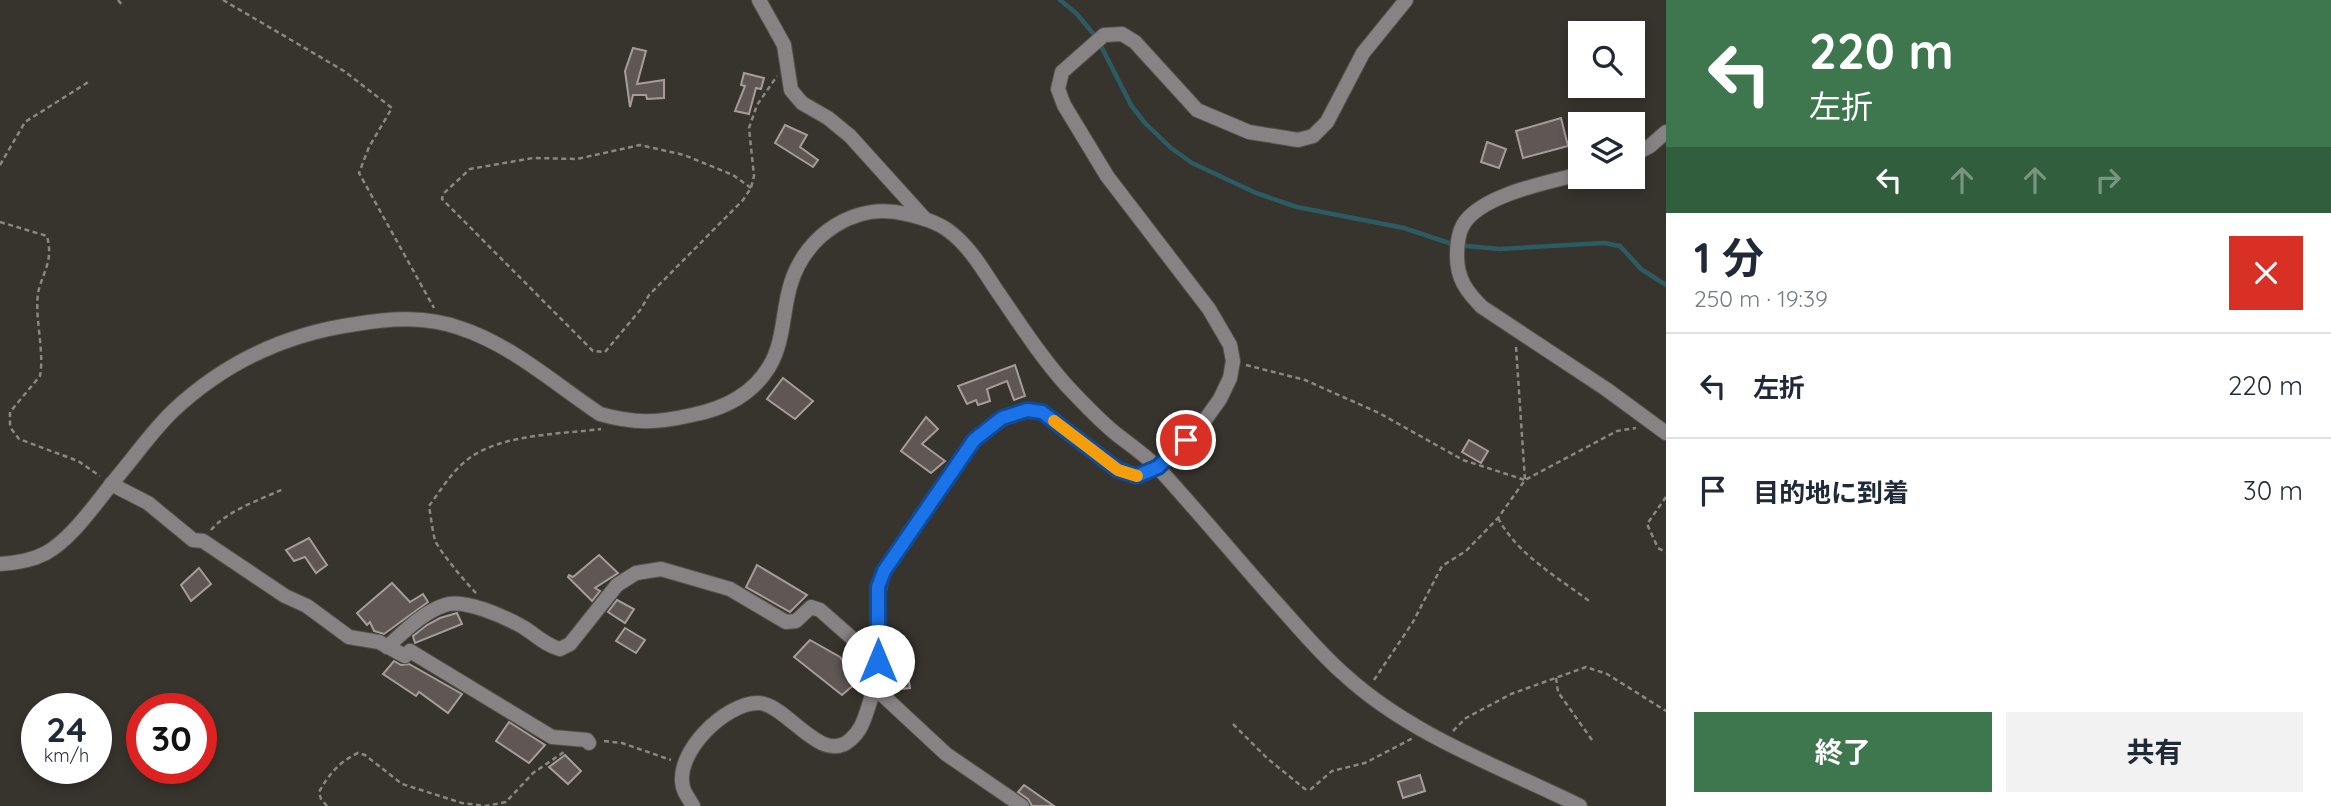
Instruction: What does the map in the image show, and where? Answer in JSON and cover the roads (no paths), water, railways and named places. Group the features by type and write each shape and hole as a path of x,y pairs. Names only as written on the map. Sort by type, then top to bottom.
{"street":[{"path":"759,0 784,44 791,90 802,103 828,118 850,136 925,219"},
{"path":"693,806 682,786 684,765 689,753 704,732 741,706 758,703 771,705 816,741 832,746 848,743 861,729 875,688 878,661 878,587 884,571 974,440 1002,418 1027,410 1042,412 1118,470 1137,476 1158,467 1200,427 1220,399 1230,378 1233,361 1230,345 1209,309 1107,176 1064,105 1058,89 1062,72 1104,34 1122,34 1135,42 1197,110 1249,132 1298,140 1313,136 1327,122 1363,52 1406,0"},
{"path":"1645,149 1666,132"},
{"path":"1568,178 1485,203 1464,223 1457,249 1457,266 1466,292 1482,307 1606,388 1661,428"},
{"path":"0,564 23,562 47,553 70,533 171,413 201,386 267,347 309,332 389,319 419,319 459,327 495,343 600,414 619,420 645,423 667,421 714,411 736,400 758,382 770,365 780,343 794,273 799,261 819,237 840,221 867,212 900,212 925,219 948,230 969,250 1038,350 1085,405 1111,430 1158,467 1314,645 1347,677 1425,731 1580,806"},
{"path":"111,484 148,503 194,540 203,541 285,596 307,606 349,637 379,642 405,656 410,651 552,737 587,740 589,743"},
{"path":"387,647 418,621 446,604 465,603 524,628 548,646 560,649 570,644 617,584 636,573 661,569 730,589 786,622 796,621 811,607 820,610 878,661"},
{"path":"875,688 946,754 1022,806"}],"waterway":[{"path":"1060,0 1076,13 1096,37"},
{"path":"1100,44 1131,105 1171,148 1192,163 1256,193 1297,207 1404,228 1455,245 1500,249 1604,243 1620,246 1641,269 1666,285"}]}
